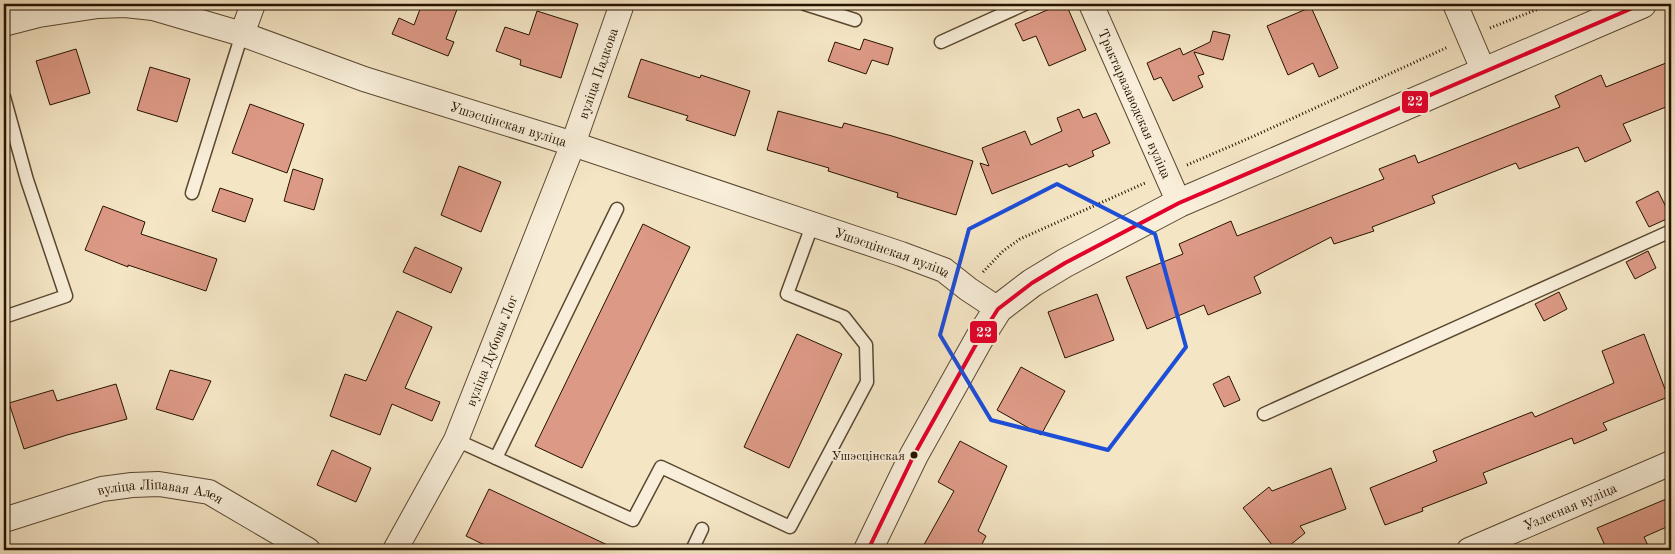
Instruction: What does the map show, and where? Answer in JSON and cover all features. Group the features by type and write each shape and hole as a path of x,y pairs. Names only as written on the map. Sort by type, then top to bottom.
{"street":[{"path":"242,34 252,4"},
{"name":"вуліца Падкова","path":"574,144 622,4"},
{"name":"Трактаразаводская вуліца","path":"1091,4 1180,203"},
{"path":"1455,4 1484,72"},
{"path":"868,550 914,455 979,339 998,309 1032,283 1065,263 1180,203 1642,4"},
{"name":"Ушэсцінская вуліца","path":"4,24 39,15 98,6 125,5 153,8 242,34 364,79 574,144 813,223 944,270 998,309"},
{"name":"вуліца Дубовы Лог","path":"395,550 456,440 574,144"},
{"name":"Узлесная вуліца","path":"1469,550 1671,463"},
{"name":"вуліца Ліпавая Алея","path":"4,520 102,490 132,485 159,484 209,492 308,550"}],"lane":[{"path":"804,4 825,7 855,20"},
{"path":"941,42 1025,4"},
{"path":"192,193 242,34"},
{"path":"4,97 27,180 66,296 4,317"},
{"path":"496,458 617,210"},
{"path":"456,440 633,520 661,467 790,527 868,382 866,345 844,317 787,294 813,223"},
{"path":"1264,414 1671,231"},
{"path":"692,550 702,529"}],"path":[{"path":"968,289 1003,251 1020,239 1254,136 1468,37 1551,4"}],"highlighted area":[{"path":"1057,184 1155,234 1186,347 1108,450 991,420 940,335 969,229"}],"building":[{"path":"422,4 459,4 446,39 454,42 448,56 392,34 399,18 414,25"},
{"path":"1061,4 1066,4 1086,50 1049,66 1036,36 1023,41 1015,24"},
{"path":"1311,7 1338,68 1319,77 1313,63 1288,75 1267,26"},
{"path":"537,11 578,24 561,78 520,65 521,60 496,51 505,27 529,35"},
{"path":"1213,31 1230,35 1223,60 1194,52 1204,74 1198,76 1203,87 1173,101 1161,77 1154,80 1147,63 1180,48 1183,55 1210,42"},
{"path":"864,39 893,48 888,65 872,60 866,74 828,61 835,42 860,50"},
{"path":"76,49 90,93 50,105 36,61"},
{"path":"641,59 700,78 701,75 750,91 735,136 686,120 688,116 628,97"},
{"path":"1671,61 1671,105 1623,124 1631,141 1585,162 1578,147 1519,169 1516,163 1432,196 1435,203 1372,227 1374,231 1334,244 1331,237 1254,277 1261,293 1208,315 1204,305 1147,329 1126,277 1183,254 1179,244 1231,221 1237,236 1384,179 1379,169 1415,155 1418,163 1560,107 1555,96 1601,75 1606,87"},
{"path":"150,67 190,79 177,122 137,110"},
{"path":"250,104 304,124 287,173 232,153"},
{"path":"1079,109 1083,118 1096,113 1110,143 1092,151 1094,156 1069,167 1067,164 992,194 980,163 989,166 982,148 1025,131 1031,145 1062,131 1057,118"},
{"path":"778,111 842,128 844,123 973,161 956,215 897,197 898,193 828,171 829,168 767,150"},
{"path":"459,166 501,182 481,232 441,215"},
{"path":"293,169 323,179 314,210 284,201"},
{"path":"220,188 253,199 245,222 212,211"},
{"path":"1658,191 1671,217 1649,227 1636,202"},
{"path":"103,206 145,222 141,234 217,259 206,291 128,265 128,267 85,250"},
{"path":"643,224 690,247 582,468 535,446"},
{"path":"415,247 462,268 451,293 403,272"},
{"path":"1648,251 1656,268 1635,279 1626,262"},
{"path":"1559,292 1567,309 1544,321 1535,304"},
{"path":"1097,294 1114,340 1065,358 1048,312"},
{"path":"397,311 432,327 405,388 440,402 432,421 392,404 380,435 330,416 345,374 366,381"},
{"path":"797,334 842,354 789,468 744,447"},
{"path":"1644,334 1668,397 1603,423 1607,430 1574,444 1572,438 1483,473 1487,483 1422,508 1423,511 1385,525 1370,488 1437,461 1433,451 1532,412 1535,417 1614,383 1602,351"},
{"path":"1021,367 1065,391 1041,435 997,410"},
{"path":"170,370 211,381 193,420 156,409"},
{"path":"1229,376 1240,400 1224,407 1213,384"},
{"path":"116,384 127,419 24,449 9,403 53,390 57,401"},
{"path":"960,441 1007,466 978,531 986,536 979,550 921,550 954,491 938,482"},
{"path":"332,450 371,468 356,502 317,485"},
{"path":"1331,468 1346,509 1300,526 1305,533 1284,550 1276,550 1243,508 1269,487 1272,491"},
{"path":"489,489 618,550 495,550 466,536"},
{"path":"1671,497 1671,525 1644,537 1650,550 1607,550 1597,528"}],"transit line":[{"name":"22","path":"868,550 914,455 979,339 998,309 1032,283 1065,263 1179,203 1642,4"}],"place":[{"name":"Ушэсцінская","path":"914,455"}]}
